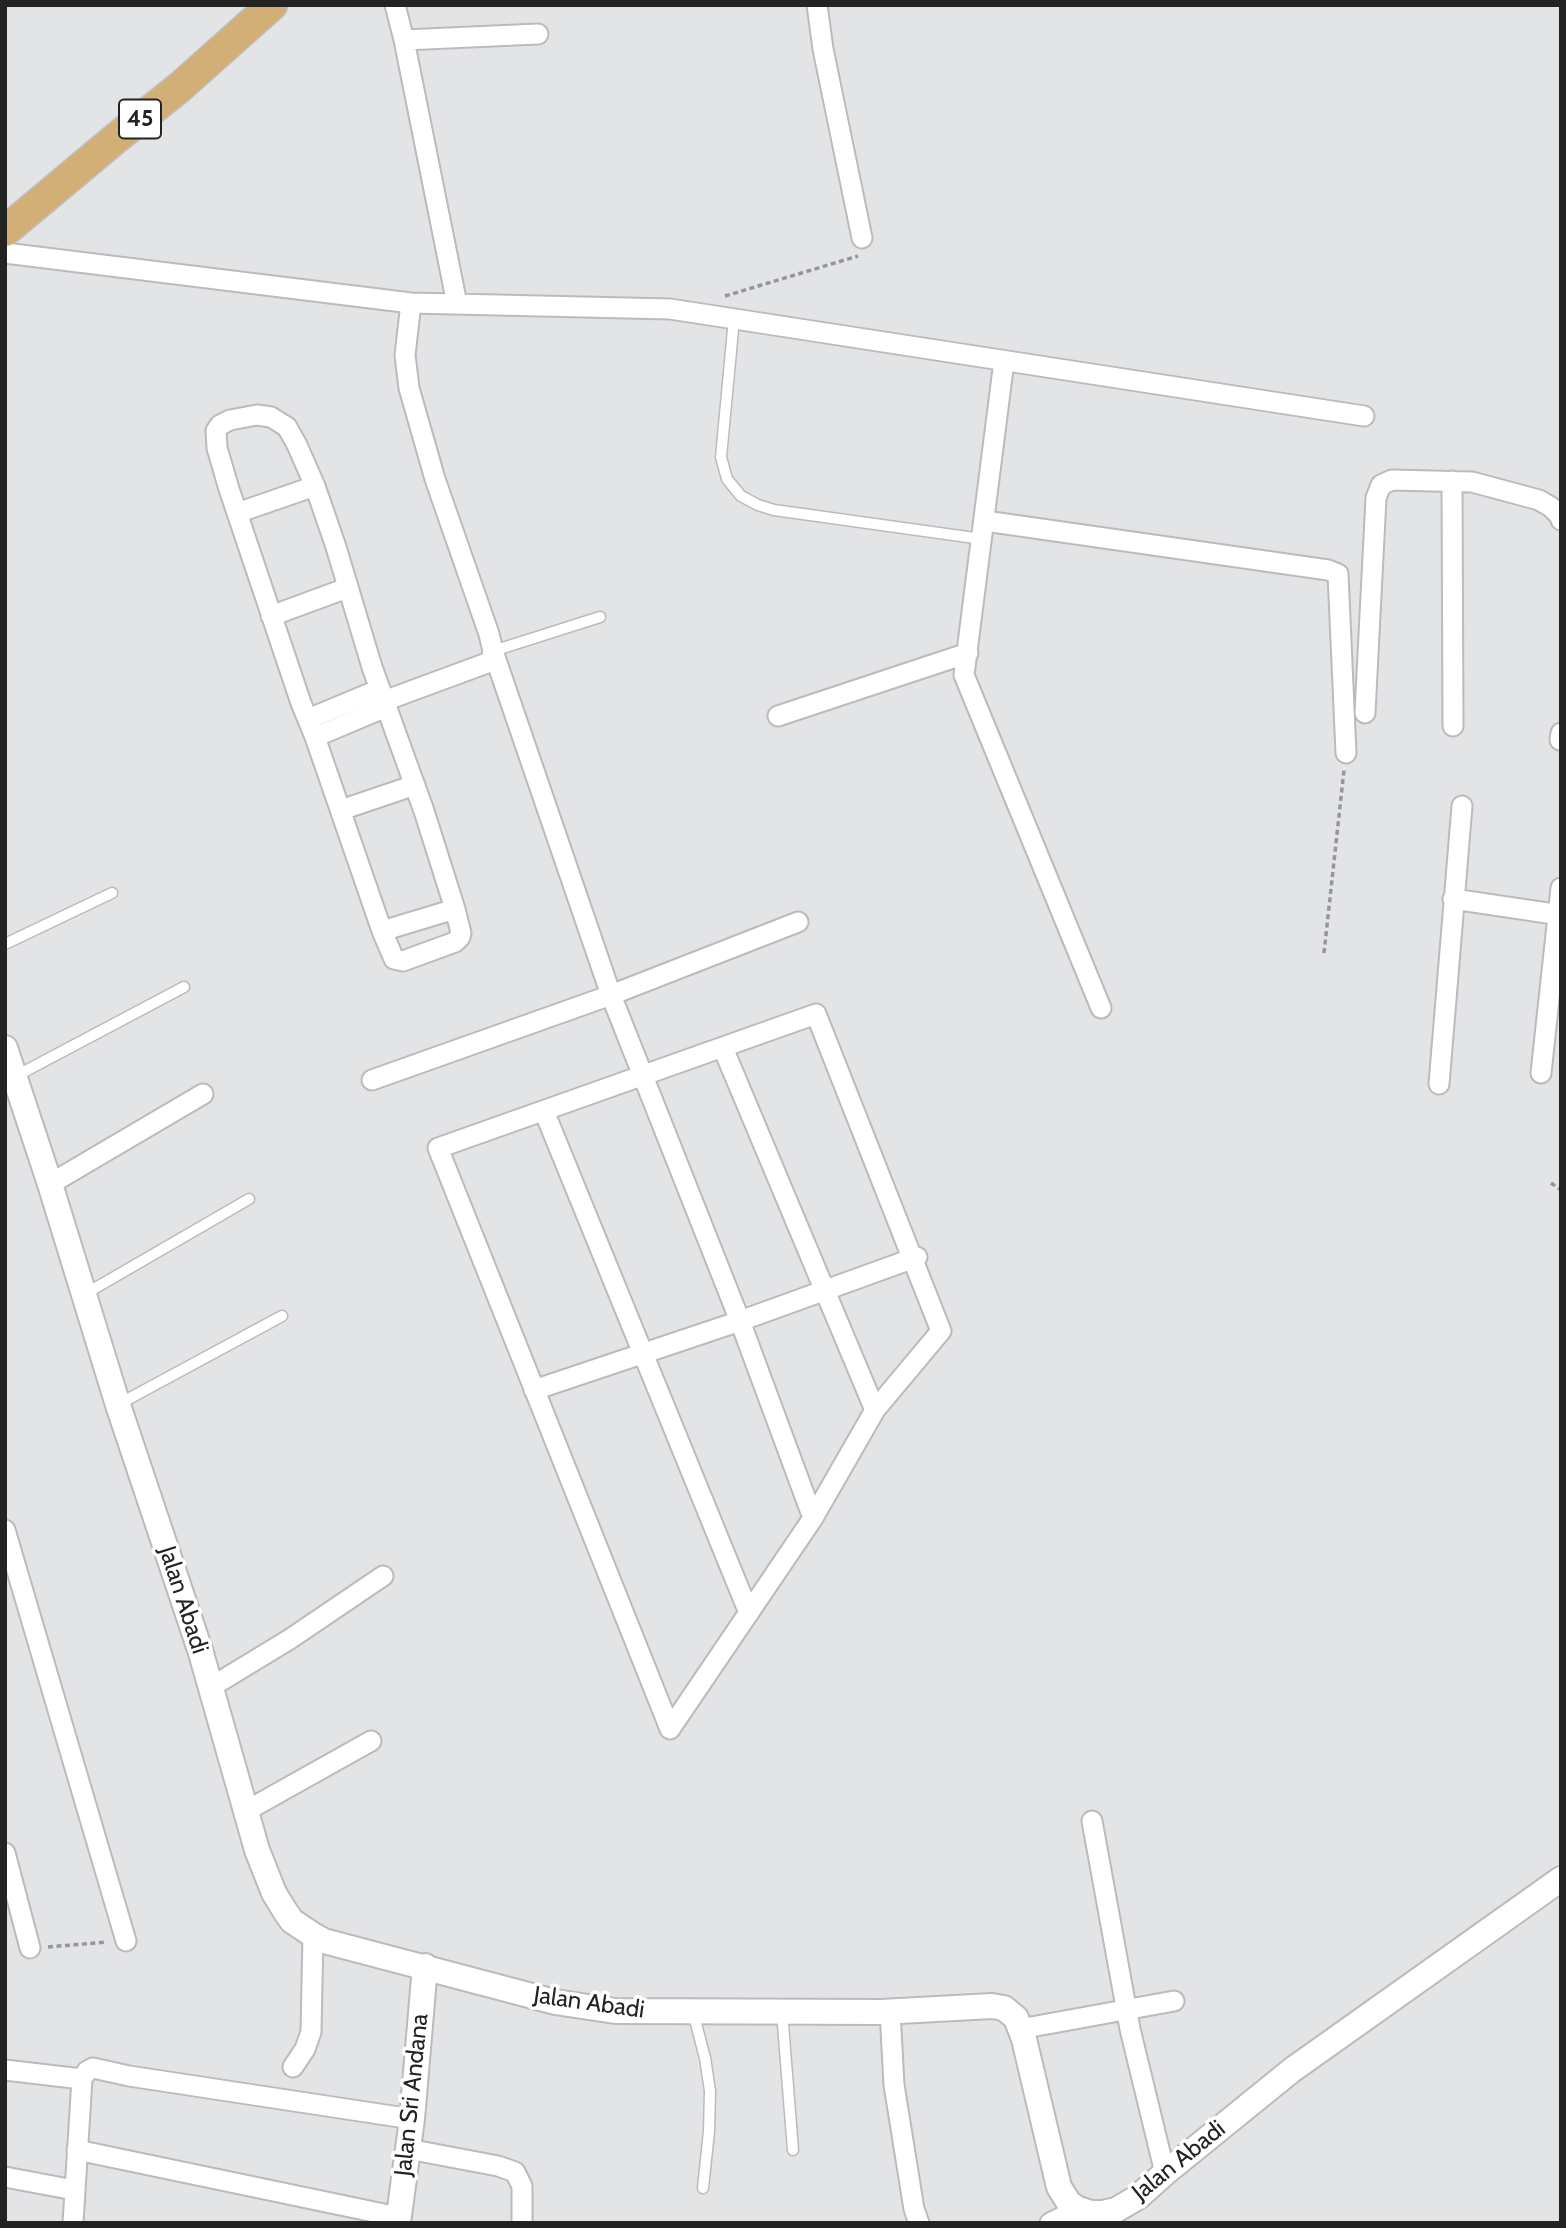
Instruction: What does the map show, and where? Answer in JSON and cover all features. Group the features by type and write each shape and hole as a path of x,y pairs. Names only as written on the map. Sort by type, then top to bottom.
{"main road":[{"name":"45","path":"5,231 180,88 272,5"}],"street":[{"path":"395,5 457,304"},
{"path":"817,5 823,49 862,238"},
{"path":"404,40 538,34"},
{"path":"5,253 411,303 670,309 1364,416"},
{"path":"411,303 405,355 409,388 435,479 611,995 740,1321 813,1518"},
{"path":"1004,361 964,675 1101,1008"},
{"path":"257,415 271,417 288,427 315,486 383,699 415,785 461,933 459,939 444,948 403,961 394,959 382,931 237,513 218,448 216,431 220,425 230,420 257,415"},
{"path":"1365,713 1376,498 1381,485 1392,480 1472,482 1539,500 1560,516 1561,520"},
{"path":"1452,481 1453,726"},
{"path":"237,513 315,486"},
{"path":"983,530 1328,570 1338,574 1346,753"},
{"path":"271,615 347,588"},
{"path":"311,728 383,699 480,667 491,660 493,651"},
{"path":"778,716 968,653"},
{"path":"1560,740 1561,733"},
{"path":"341,810 415,785"},
{"path":"1439,1084 1462,806"},
{"path":"1541,1073 1561,888"},
{"path":"1453,900 1559,915"},
{"path":"382,931 455,909"},
{"path":"372,1080 611,995 798,922"},
{"path":"816,1014 941,1331 875,1410 813,1518 670,1728 439,1148 643,1076 816,1014"},
{"name":"Jalan Abadi","path":"5,1048 118,1405 212,1688 257,1850 274,1893 292,1920 324,1941 580,2007 615,2011 782,2012 992,2006 1004,2008 1016,2018 1020,2029"},
{"path":"723,1048 875,1410"},
{"path":"50,1184 203,1094"},
{"path":"544,1111 749,1613"},
{"path":"534,1390 740,1321 914,1258"},
{"path":"6,1534 126,1941"},
{"path":"212,1688 383,1576"},
{"path":"246,1811 371,1741"},
{"path":"1092,1821 1126,2009 1165,2173"},
{"path":"5,1853 30,1948"},
{"name":"Jalan Abadi","path":"1078,2209 1091,2213 1116,2210 1138,2197 1292,2070 1561,1879"},
{"path":"293,2067 305,2049 311,2032 313,1935"},
{"name":"Jalan Sri Andana","path":"398,2220 412,2119 425,1966"},
{"path":"1050,2223 1078,2209 1069,2203 1059,2187 1020,2029 1174,2001"},
{"path":"890,2011 894,2085 914,2209 919,2223"},
{"path":"73,2223 82,2079 87,2070 99,2068 129,2076 412,2119"},
{"path":"5,2070 82,2079"},
{"path":"408,2149 498,2166 515,2172 522,2186 522,2223"},
{"path":"77,2150 398,2220"},
{"path":"5,2177 74,2190"}],"lane":[{"path":"734,319 721,457 727,479 741,496 775,510 983,530"},
{"path":"493,651 600,618"},
{"path":"5,944 112,893"},
{"path":"16,1076 184,987"},
{"path":"85,1294 250,1199"},
{"path":"118,1405 282,1316"},
{"path":"693,2012 707,2066 710,2091 703,2188"},
{"path":"782,2012 793,2150"}],"path":[{"path":"719,298 859,256 862,251 862,238"},
{"path":"1324,953 1346,753"},
{"path":"1551,1183 1561,1190"},
{"path":"30,1948 126,1941"}]}
